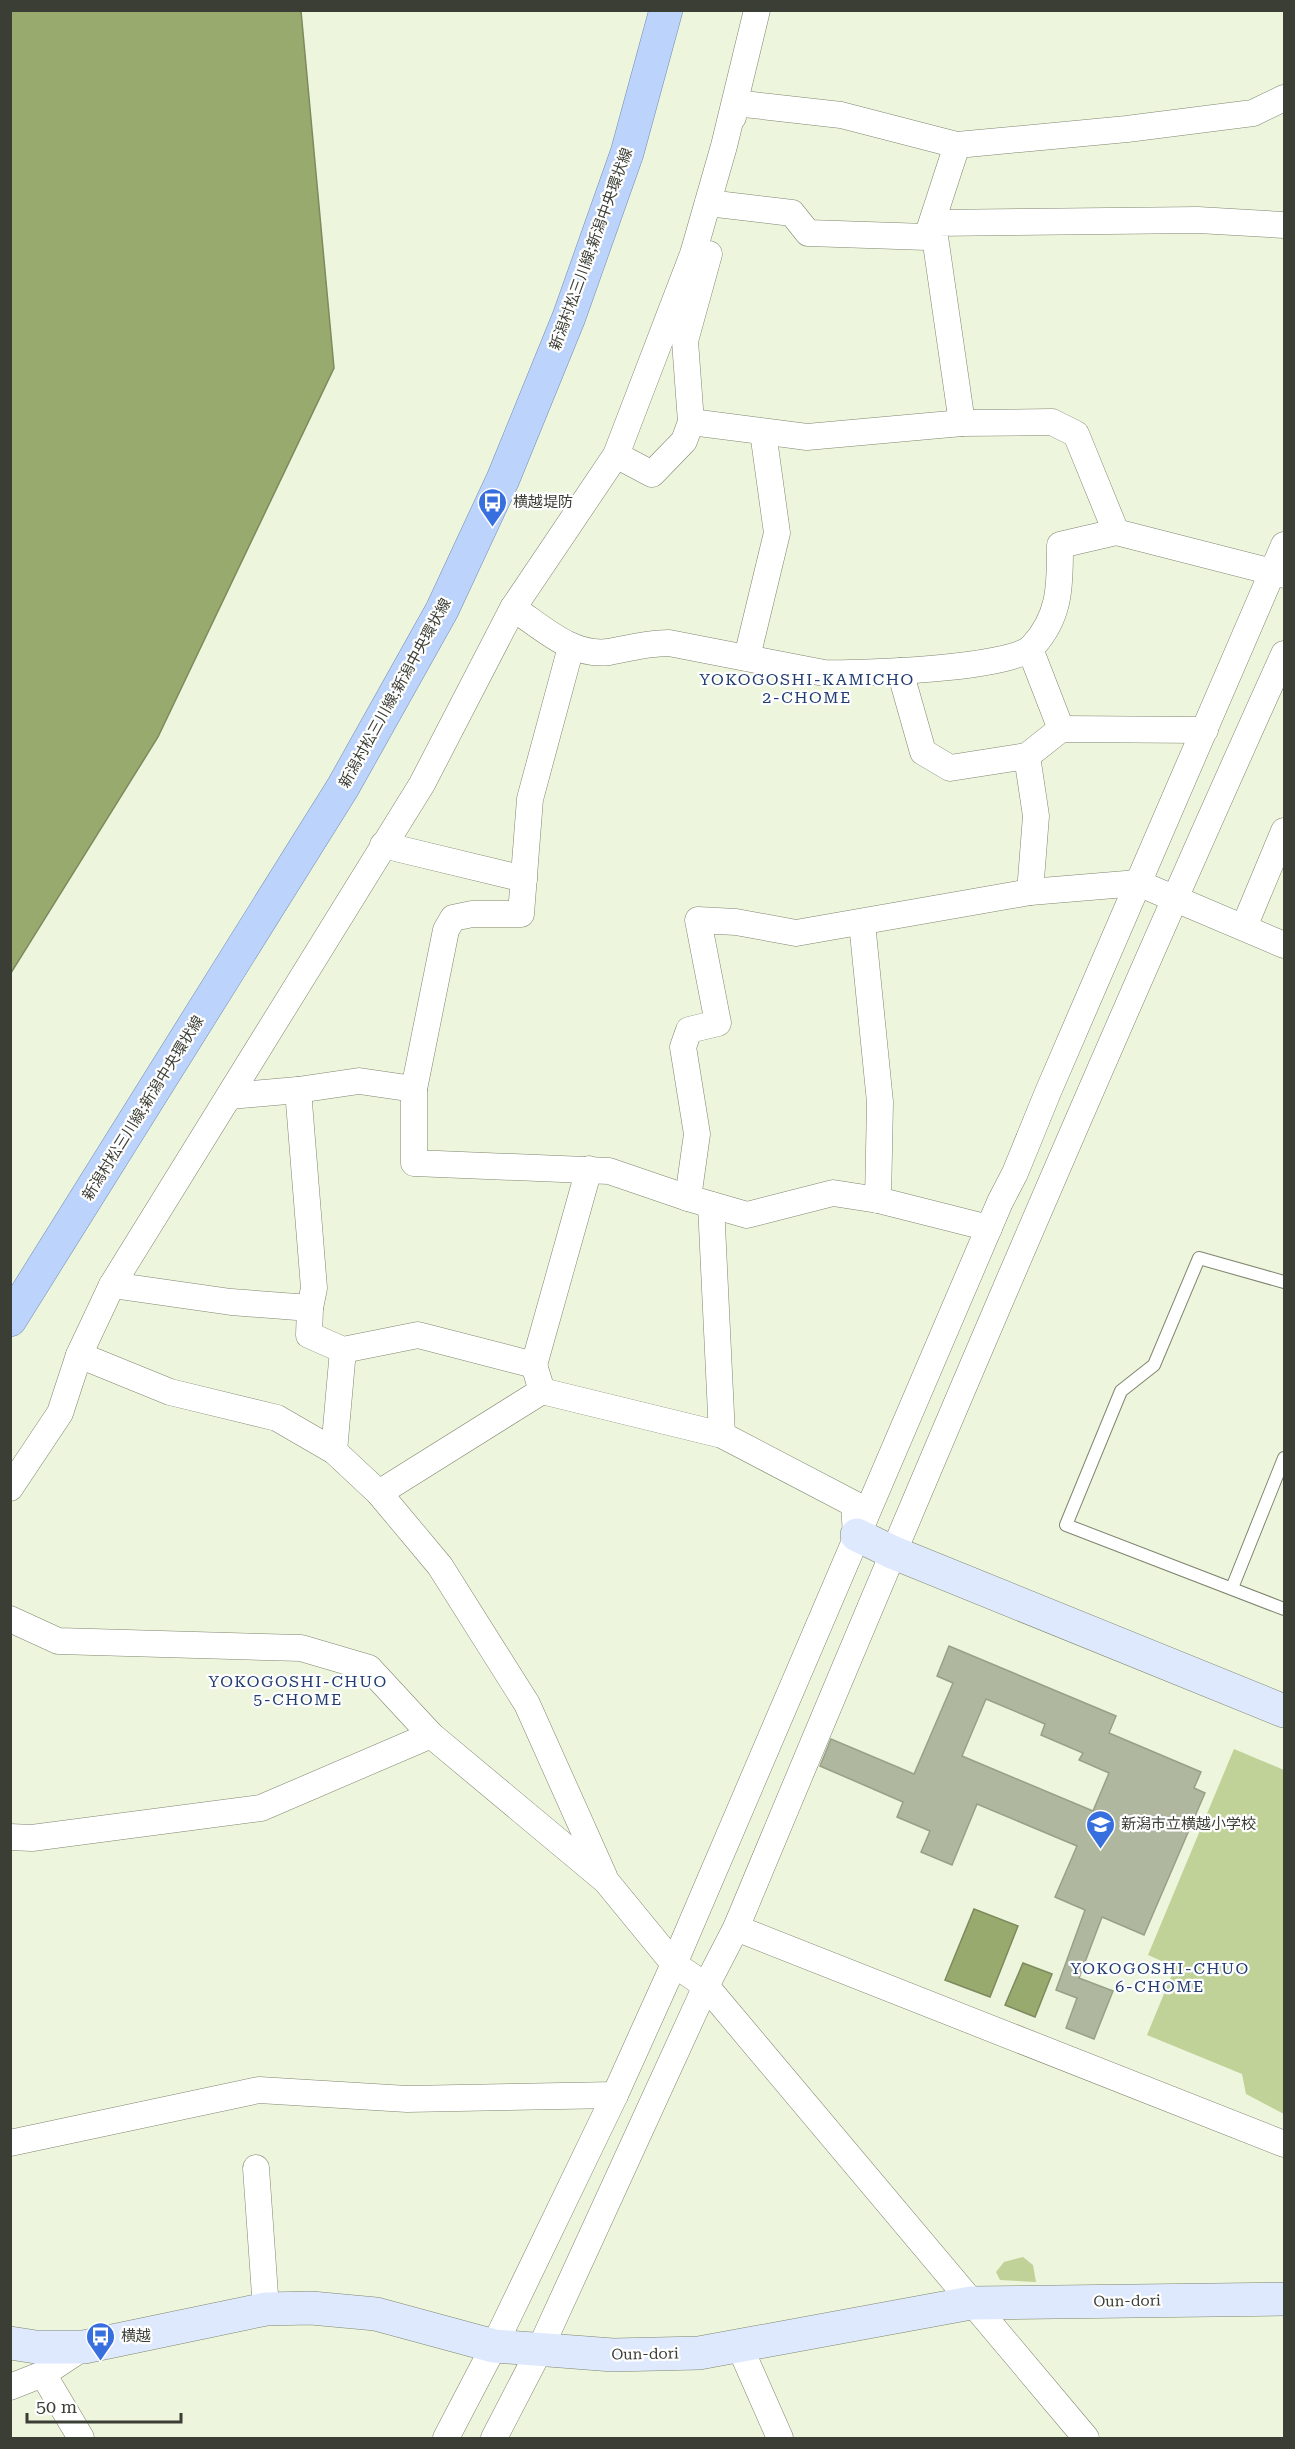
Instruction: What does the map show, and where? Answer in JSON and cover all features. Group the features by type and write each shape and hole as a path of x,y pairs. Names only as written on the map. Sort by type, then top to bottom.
{"main road":[{"name":"新潟村松三川線;新潟中央環状線","path":"10,1320 343,787 442,610 502,479 568,317 627,153 666,10"},
{"path":"856,1535 892,1552 1284,1711"},
{"name":"Oun-dori","path":"10,2343 36,2347 84,2347 266,2309 311,2308 376,2314 494,2346 613,2355 699,2353 971,2302 1284,2299"}],"street":[{"path":"616,455 652,474 684,441 691,422 685,341 757,10"},
{"path":"735,103 841,115 957,145 1127,129 1253,113 1284,98"},
{"path":"715,203 792,213 808,233 927,237 957,145"},
{"path":"10,1488 60,1413 79,1355 112,1285 422,784 513,608 616,455 693,254 715,203"},
{"path":"933,223 1198,220 1284,225"},
{"path":"933,223 962,423"},
{"path":"691,422 807,437 962,423 1052,422 1076,434 1116,532"},
{"path":"747,657 777,533 763,432"},
{"path":"513,608 570,647 585,651 607,652 644,644 669,643 824,673 849,674 964,665 1009,657 1030,649 1045,630 1057,606 1060,544 1116,532 1279,574"},
{"path":"446,2439 494,2346 615,2095 674,1964 856,1535 1015,1173 1204,730 1279,574 1284,545"},
{"path":"570,647 530,799 522,914 472,914 453,918 446,930 414,1089 414,1163 609,1171 699,1202 747,1215 833,1193 878,1200 989,1228"},
{"path":"1030,649 1061,729"},
{"path":"494,2439 539,2351 706,1986 736,1928 892,1552 1174,898 1284,654"},
{"path":"900,671 923,752 950,768 1027,756 1061,729 1204,730"},
{"path":"1027,756 1036,816 1030,892"},
{"path":"1244,927 1284,831"},
{"path":"383,845 524,879"},
{"path":"722,1435 699,1202 697,1134 683,1047 689,1030 718,1023 698,920 736,922 796,933 1030,892 1138,883 1284,945"},
{"path":"862,923 880,1102 878,1200"},
{"path":"230,1096 298,1090 359,1081 414,1089"},
{"path":"298,1090 314,1288 310,1308 309,1335 343,1350 418,1335 534,1365"},
{"path":"542,1390 534,1365 589,1169"},
{"path":"112,1285 231,1302 310,1308"},
{"path":"334,1451 343,1350"},
{"path":"79,1355 170,1392 277,1418 334,1451 379,1493 440,1566 527,1704 606,1881"},
{"path":"379,1493 542,1390 722,1435 854,1504 856,1535"},
{"path":"10,1619 58,1641 301,1648 369,1668 431,1735 606,1881 674,1964 706,1986 1086,2439"},
{"path":"10,1836 32,1838 261,1808 431,1735"},
{"path":"736,1928 1284,2144"},
{"path":"10,2143 259,2090 408,2099 615,2095"},
{"path":"256,2168 266,2309"},
{"path":"739,2345 780,2439"},
{"path":"10,2387 43,2374 84,2347"},
{"path":"43,2374 81,2439"}],"lane":[{"path":"1284,1282 1199,1258 1154,1365 1121,1391 1066,1525 1284,1609"},
{"path":"1232,1588 1284,1458"}],"shaded area":[{"path":"11,10 301,11 334,368 158,737 11,973"},
{"path":"1234,1749 1284,1770 1284,2114 1246,2094 1242,2074 1147,2035 1175,1967 1148,1955"},
{"path":"974,1909 1018,1926 990,1997 945,1980"},
{"path":"1023,1963 1052,1974 1035,2017 1005,2005"},
{"path":"1023,2257 1033,2265 1036,2282 1000,2280 996,2272 1004,2262"}],"building":[{"path":"949,1646 1116,1716 1109,1733 1201,1772 1194,1788 1205,1793 1144,1935 1102,1917 1079,1978 1113,1991 1094,2039 1066,2028 1077,1998 1056,1990 1085,1910 1055,1897 1077,1846 977,1804 952,1865 921,1852 930,1831 897,1817 903,1802 820,1766 831,1739 914,1774 953,1683 937,1676","holes":["986,1699 1045,1724 1041,1735 1083,1753 1079,1760 1109,1773 1093,1811 962,1756"]}],"place":[{"name":"横越堤防","path":"492,528"},
{"name":"新潟市立横越小学校","path":"1100,1850"},
{"name":"横越","path":"100,2362"}],"district":[{"name":"YOKOGOSHI-KAMICHO 2-CHOME","path":"807,688"},
{"name":"YOKOGOSHI-CHUO 5-CHOME","path":"298,1690"},
{"name":"YOKOGOSHI-CHUO 6-CHOME","path":"1160,1977"}]}
